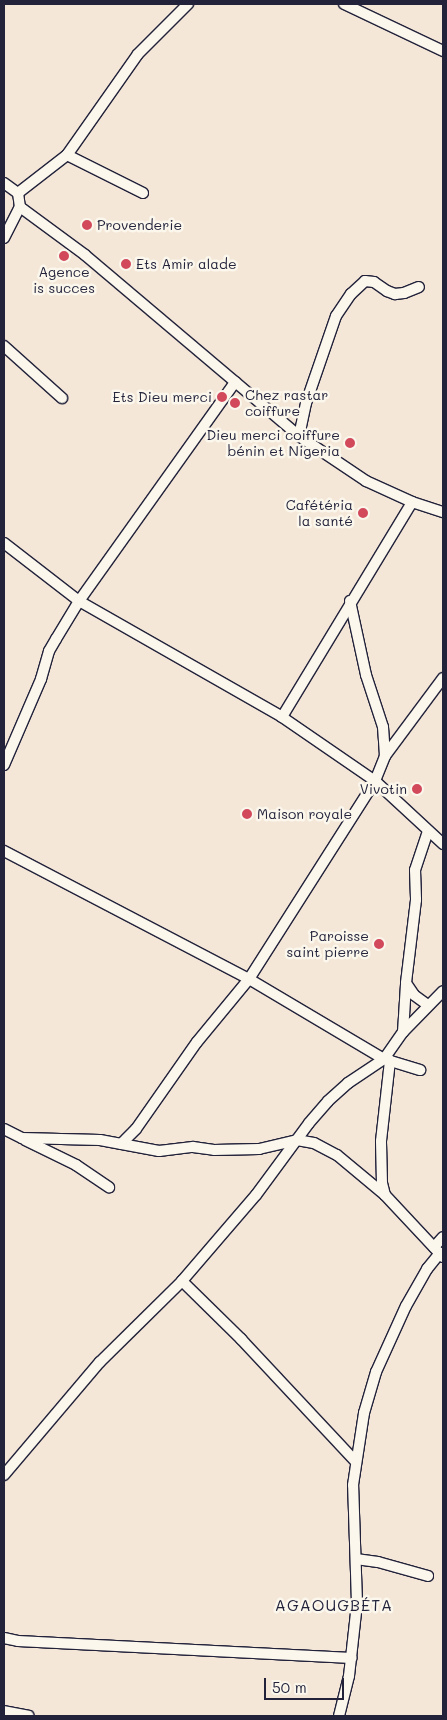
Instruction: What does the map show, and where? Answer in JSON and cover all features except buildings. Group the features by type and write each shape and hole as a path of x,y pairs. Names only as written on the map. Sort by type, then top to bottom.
{"street":[{"path":"18,193 67,155 138,54 188,4"},
{"path":"344,4 443,51"},
{"path":"67,155 143,193"},
{"path":"4,183 18,193 20,207 4,238"},
{"path":"20,207 84,255 299,436 366,481 412,502 443,512"},
{"path":"299,436 306,403 336,316 351,294 365,281 374,282 395,294 404,294 419,287"},
{"path":"4,346 62,398"},
{"path":"4,765 41,680 49,652 79,601 235,382"},
{"path":"282,717 350,601 412,502"},
{"path":"4,543 79,601 282,717 375,782 443,844"},
{"path":"350,601 366,675 383,727 385,756"},
{"path":"121,1144 136,1129 197,1042 249,979 375,782 385,756 443,678"},
{"path":"403,1032 406,983 416,900 415,870 428,831"},
{"path":"4,851 249,979 387,1060 420,1070"},
{"path":"406,983 414,995 428,1005"},
{"path":"385,1196 382,1183 381,1141 387,1060 403,1032 443,991"},
{"path":"4,1475 100,1362 182,1281 256,1195 328,1102 348,1083 387,1060"},
{"path":"4,1129 76,1166 109,1187"},
{"path":"22,1138 100,1140 159,1151 193,1147 214,1150 258,1149 297,1140 314,1143 337,1155 385,1196 439,1252"},
{"path":"339,1716 352,1658 357,1604 353,1504 355,1461 364,1413 376,1372 406,1306 439,1252 443,1237"},
{"path":"182,1281 241,1339 355,1461"},
{"path":"356,1559 378,1562 428,1576"},
{"path":"4,1638 18,1641 352,1658"},
{"path":"4,1711 29,1716"}],"place":[{"name":"Provenderie","path":"87,225"},
{"name":"Agence is succes","path":"64,256"},
{"name":"Ets Amir alade","path":"126,264"},
{"name":"Ets Dieu merci","path":"222,397"},
{"name":"Chez rastar coiffure","path":"235,403"},
{"name":"Dieu merci coiffure bénin et Nigeria","path":"350,443"},
{"name":"Cafétéria la santé","path":"363,513"},
{"name":"Vivotin","path":"417,789"},
{"name":"Maison royale","path":"247,814"},
{"name":"Paroisse saint pierre","path":"379,944"}],"district":[{"name":"AGAOUGBÉTA","path":"334,1605"}]}
